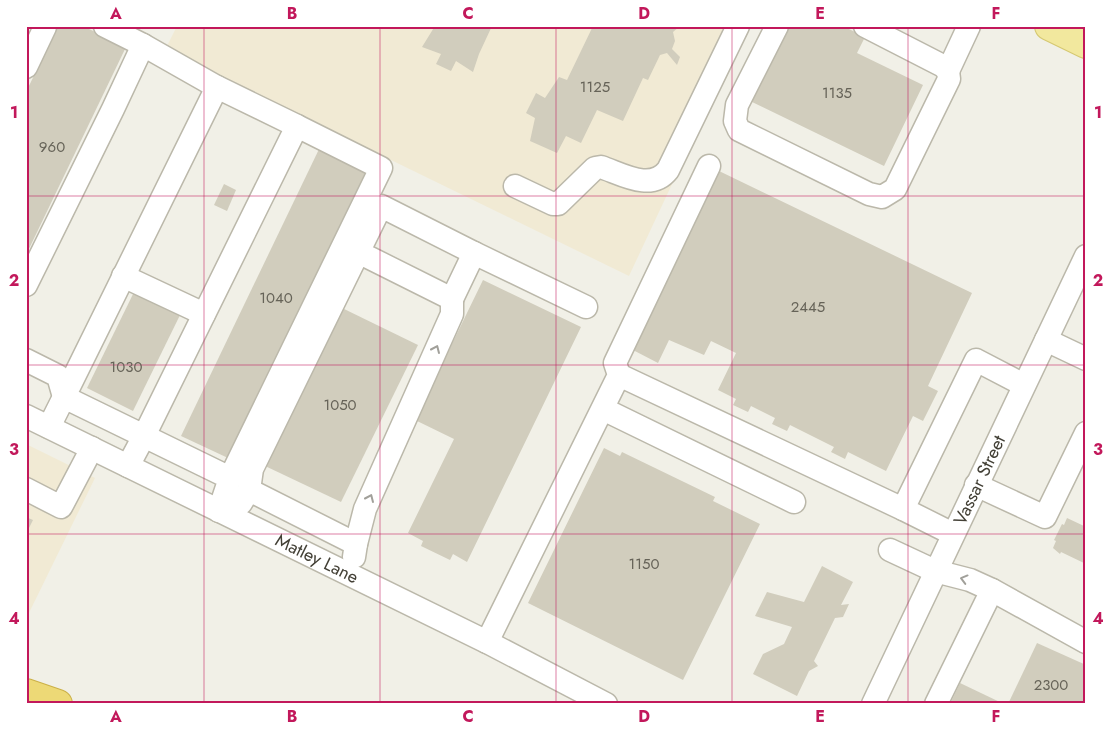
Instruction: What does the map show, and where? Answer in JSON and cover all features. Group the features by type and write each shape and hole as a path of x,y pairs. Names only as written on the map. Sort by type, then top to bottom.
{"highway":[{"path":"26,693 58,704"}],"main road":[{"path":"1049,26 1086,44"}],"street":[{"path":"26,67 44,26"},
{"path":"105,26 217,86 381,168 230,478 226,514"},
{"path":"515,186 553,204 558,204 595,168 601,167 648,182 663,177 738,26"},
{"path":"777,26 737,105 735,122 739,130 869,194 882,197 895,189 949,79 948,70 969,26"},
{"path":"865,26 948,70"},
{"path":"26,285 114,109 143,46"},
{"path":"49,427 217,86"},
{"path":"128,466 297,126"},
{"path":"709,166 614,363 620,375 953,534"},
{"path":"226,514 249,490 252,468 381,206 586,307"},
{"path":"358,252 452,299"},
{"path":"351,576 356,544 365,509 452,314 452,299 474,252"},
{"name":"Vassar Street","path":"873,704 1086,256"},
{"path":"123,276 204,314"},
{"path":"1046,340 1086,359"},
{"path":"26,360 58,376 64,397 230,478"},
{"path":"903,509 976,360 1024,385"},
{"path":"487,642 620,375"},
{"path":"603,408 794,502"},
{"name":"Matley Lane","path":"26,416 487,642 606,704"},
{"path":"976,485 1045,517 1086,433"},
{"path":"26,489 61,507 92,448"},
{"path":"249,490 356,544"},
{"path":"890,550 935,571 970,580 992,590 1086,642"},
{"path":"936,704 992,590"}],"shaded area":[{"path":"177,26 746,26 629,276 165,50"},
{"path":"26,444 95,478 26,619"}],"building":[{"path":"58,26 83,26 126,47 26,255 26,92"},
{"path":"435,26 492,26 473,72 456,61 451,71 436,64 441,54 422,47"},
{"path":"593,26 667,26 670,28 671,26 680,26 673,32 675,41 672,49 680,57 677,65 667,53 660,55 648,80 643,78 623,121 597,110 581,143 566,136 557,153 530,141 535,118 526,113 536,93 545,98 559,77 567,80"},
{"path":"786,26 843,26 865,37 857,53 923,85 884,166 750,101"},
{"path":"321,145 368,167 228,458 181,436"},
{"path":"717,170 972,293 928,386 938,391 923,421 913,416 886,471 848,452 845,459 831,452 834,447 790,425 787,431 772,424 775,418 751,406 748,412 733,405 736,399 718,390 736,353 711,341 704,355 669,340 658,363 631,349"},
{"path":"224,184 236,190 227,211 214,205"},
{"path":"483,280 581,327 467,562 453,554 450,560 421,546 423,541 408,533 454,439 415,420"},
{"path":"136,288 182,311 133,411 87,388"},
{"path":"340,307 418,345 341,502 263,465"},
{"path":"604,448 620,456 622,452 715,497 713,501 760,524 683,680 528,603"},
{"path":"26,517 33,520 26,534"},
{"path":"1067,518 1084,526 1086,522 1086,564 1061,552 1060,554 1053,548 1056,541 1054,540"},
{"path":"822,566 853,582 841,605 849,604 843,617 835,618 814,661 818,666 809,671 797,696 753,674 763,654 784,644 792,627 755,616 767,592 804,602"},
{"path":"1037,643 1086,665 1086,704 1008,704"},
{"path":"960,683 1004,704 950,704"}]}
